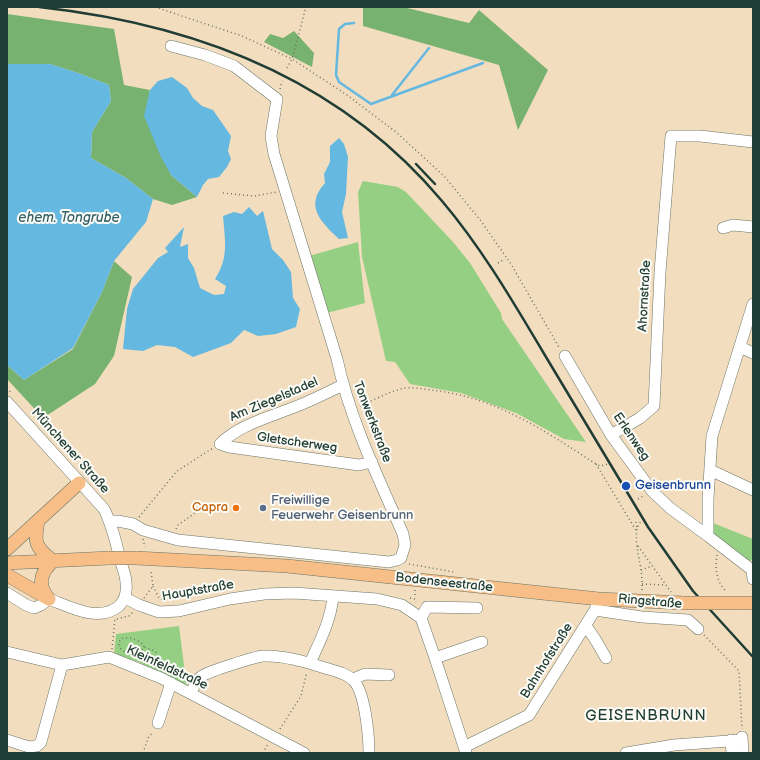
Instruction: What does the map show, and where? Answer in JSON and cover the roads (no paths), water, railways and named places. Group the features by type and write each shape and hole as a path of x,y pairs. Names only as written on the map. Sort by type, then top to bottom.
{"main road":[{"path":"7,549 79,483"},
{"path":"38,521 36,535 37,544 40,550 53,561 46,569 42,577 41,586 49,599"},
{"name":"Bodenseestraße","path":"7,563 136,558 287,566 597,605 742,600"},
{"path":"7,575 49,599"}],"street":[{"name":"Tonwerkstraße","path":"110,521 133,524 143,530 178,540 389,562 402,558 404,554 405,545 403,534 351,410 337,359 274,154 271,136 277,99 234,66 205,55 171,46"},
{"name":"Ahornstraße","path":"611,435 640,418 654,406 660,272 671,136 700,136 753,142"},
{"path":"723,228 733,225 753,228"},
{"path":"708,536 708,499 712,436 753,304"},
{"path":"740,347 753,353"},
{"name":"Erlenweg","path":"564,356 611,435 652,491 670,508 708,536 752,572"},
{"name":"Am Ziegelstadel","path":"220,444 229,435 257,421 293,408 343,385"},
{"name":"Münchener Straße","path":"7,402 104,509 110,521"},
{"name":"Gletscherweg","path":"220,444 229,448 359,465 372,462"},
{"path":"710,470 753,490"},
{"path":"7,593 26,605 34,608 41,606 49,599 78,610 92,613 104,613 114,610 125,598 126,582 110,521"},
{"name":"Hauptstraße","path":"125,598 159,612 180,611 230,599 264,594 294,593 377,599 402,605 421,618"},
{"path":"310,663 323,637 332,608 333,596"},
{"name":"Bahnhofstraße","path":"465,750 530,715 586,626 597,605"},
{"name":"Ringstraße","path":"597,605 642,617 688,620 698,629"},
{"path":"465,750 421,618 427,607 477,608"},
{"path":"586,626 595,638 606,658"},
{"path":"435,658 482,642"},
{"name":"Kleinfeldstraße","path":"7,652 62,665 109,657 172,683 271,739 304,753"},
{"path":"191,693 202,676 262,656 280,657 310,663 344,674 352,679 362,695 369,753"},
{"path":"7,740 29,746 37,746 41,742 62,665"},
{"path":"352,679 365,674 389,675"},
{"path":"158,723 172,683"},
{"path":"626,753 674,745 738,739"},
{"path":"732,753 738,739"},
{"path":"738,739 743,753"}],"water":[{"name":"ehem. Tongrube","path":"7,64 50,64 109,85 111,101 92,132 91,158 126,178 153,199 146,222 114,261 102,292 73,348 24,380 7,365"},
{"path":"172,77 187,88 193,98 202,106 213,110 231,136 228,151 231,159 227,167 219,177 208,179 197,197 171,175 161,157 144,116 150,90 158,81"},
{"path":"339,138 344,144 348,157 346,194 342,212 348,238 339,239 321,220 315,206 319,191 325,183 324,174 330,162 330,146"},
{"path":"249,207 257,216 263,211 272,249 283,260 291,272 293,298 300,309 296,327 276,334 258,336 244,330 231,343 193,357 175,347 157,345 143,351 123,349 127,309 133,289 158,258 168,252 165,248 184,227 180,247 188,244 188,258 194,268 200,288 214,295 224,294 226,286 215,279 222,264 225,249 223,216 234,212 242,214"}],"waterway":[{"path":"354,23 345,24 339,29 336,75 339,82 371,104 483,63"},
{"path":"392,95 429,48"}],"railway":[{"path":"39,7 97,15 153,27 208,43 260,64 310,90 358,121 402,158 442,201 496,274 648,527 693,591 753,657"},
{"path":"416,164 435,184"}],"place":[{"name":"Geisenbrunn","path":"626,486"},
{"name":"Capra","path":"236,508"},
{"name":"Freiwillige Feuerwehr Geisenbrunn","path":"263,508"}],"district":[{"name":"GEISENBRUNN","path":"646,716"}]}
